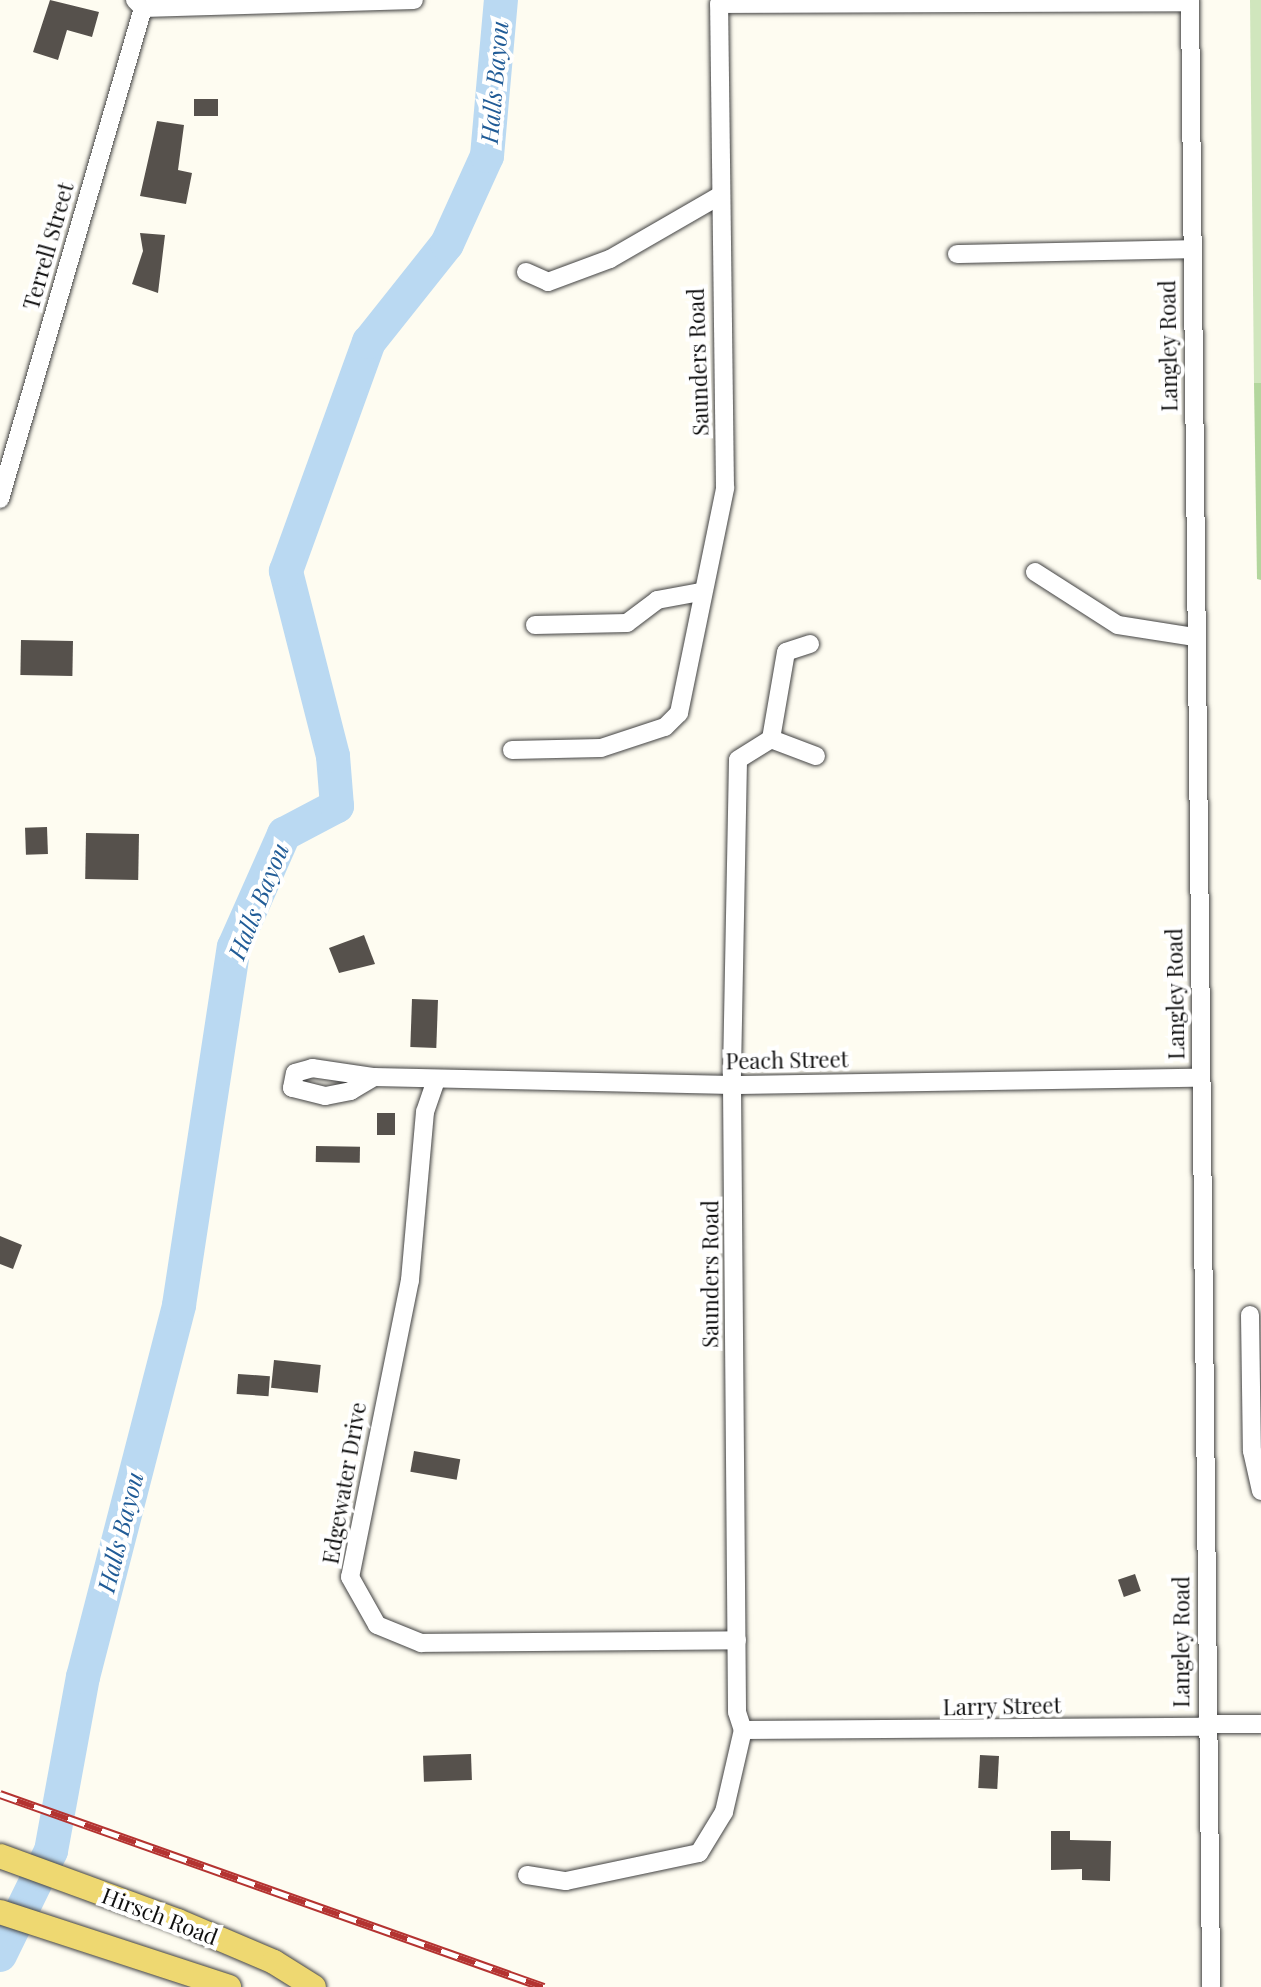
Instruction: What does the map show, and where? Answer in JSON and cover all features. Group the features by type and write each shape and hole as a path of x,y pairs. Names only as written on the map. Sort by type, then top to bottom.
{"main road":[{"name":"Hirsch Road","path":"0,1856 274,1962 314,1987"},
{"name":"Hirsch Road","path":"0,1912 229,1987"}],"street":[{"path":"139,4 414,0"},
{"name":"Saunders Road","path":"512,750 601,748 665,727 679,713 700,592 725,488 719,4 1190,1"},
{"name":"Langley Road","path":"1190,1 1205,1725 1211,1987"},
{"name":"Terrell Street","path":"0,499 139,4"},
{"path":"526,272 548,282 610,259 719,196"},
{"path":"957,254 1191,249"},
{"path":"1035,572 1118,625 1195,637"},
{"path":"535,625 627,623 657,600 700,592"},
{"path":"810,644 786,652 771,739 816,756"},
{"name":"Saunders Road","path":"527,1875 566,1881 699,1853 724,1812 743,1730 737,1640 732,1085 738,760 771,739"},
{"name":"Peach Street","path":"374,1077 732,1085 1200,1078"},
{"name":"Edgewater Drive","path":"436,1080 425,1112 410,1280 350,1577 377,1625 421,1643 737,1640"},
{"path":"1250,1315 1252,1451 1261,1491"},
{"name":"Larry Street","path":"743,1730 800,1732 1261,1724"}],"green space":[{"path":"1250,0 1261,0 1261,383 1254,383"},
{"path":"1254,383 1261,383 1261,580 1257,579"}],"building":[{"path":"50,0 99,12 92,37 67,30 58,60 33,52"},
{"path":"194,99 218,99 218,116 194,116"},
{"path":"157,121 184,125 178,170 192,173 186,204 140,196"},
{"path":"140,233 165,235 158,293 132,284 143,251"},
{"path":"21,640 73,641 72,676 20,675"},
{"path":"47,827 48,854 26,855 25,828"},
{"path":"86,833 139,834 138,880 85,879"},
{"path":"364,935 375,964 339,973 329,948"},
{"path":"412,999 438,1000 436,1048 410,1047"},
{"path":"377,1113 395,1113 395,1135 377,1135"},
{"path":"316,1146 360,1147 360,1163 316,1162"},
{"path":"0,1236 22,1245 13,1269 0,1264"},
{"path":"274,1360 321,1365 318,1393 271,1388"},
{"path":"238,1374 270,1376 269,1396 237,1394"},
{"path":"414,1451 460,1459 457,1480 410,1472"},
{"path":"1135,1574 1141,1591 1124,1597 1118,1580"},
{"path":"471,1754 472,1780 424,1782 423,1756"},
{"path":"980,1755 999,1756 997,1789 978,1788"},
{"path":"1051,1831 1070,1831 1070,1840 1111,1841 1110,1881 1082,1880 1082,1869 1051,1870"}],"waterway":[{"name":"Halls Bayou","path":"0,1955 51,1851 83,1677 179,1305 234,947 284,834 337,806 333,756 286,571 369,342 447,244 487,156 501,0"}],"railway":[{"path":"0,1794 544,1987"}]}
